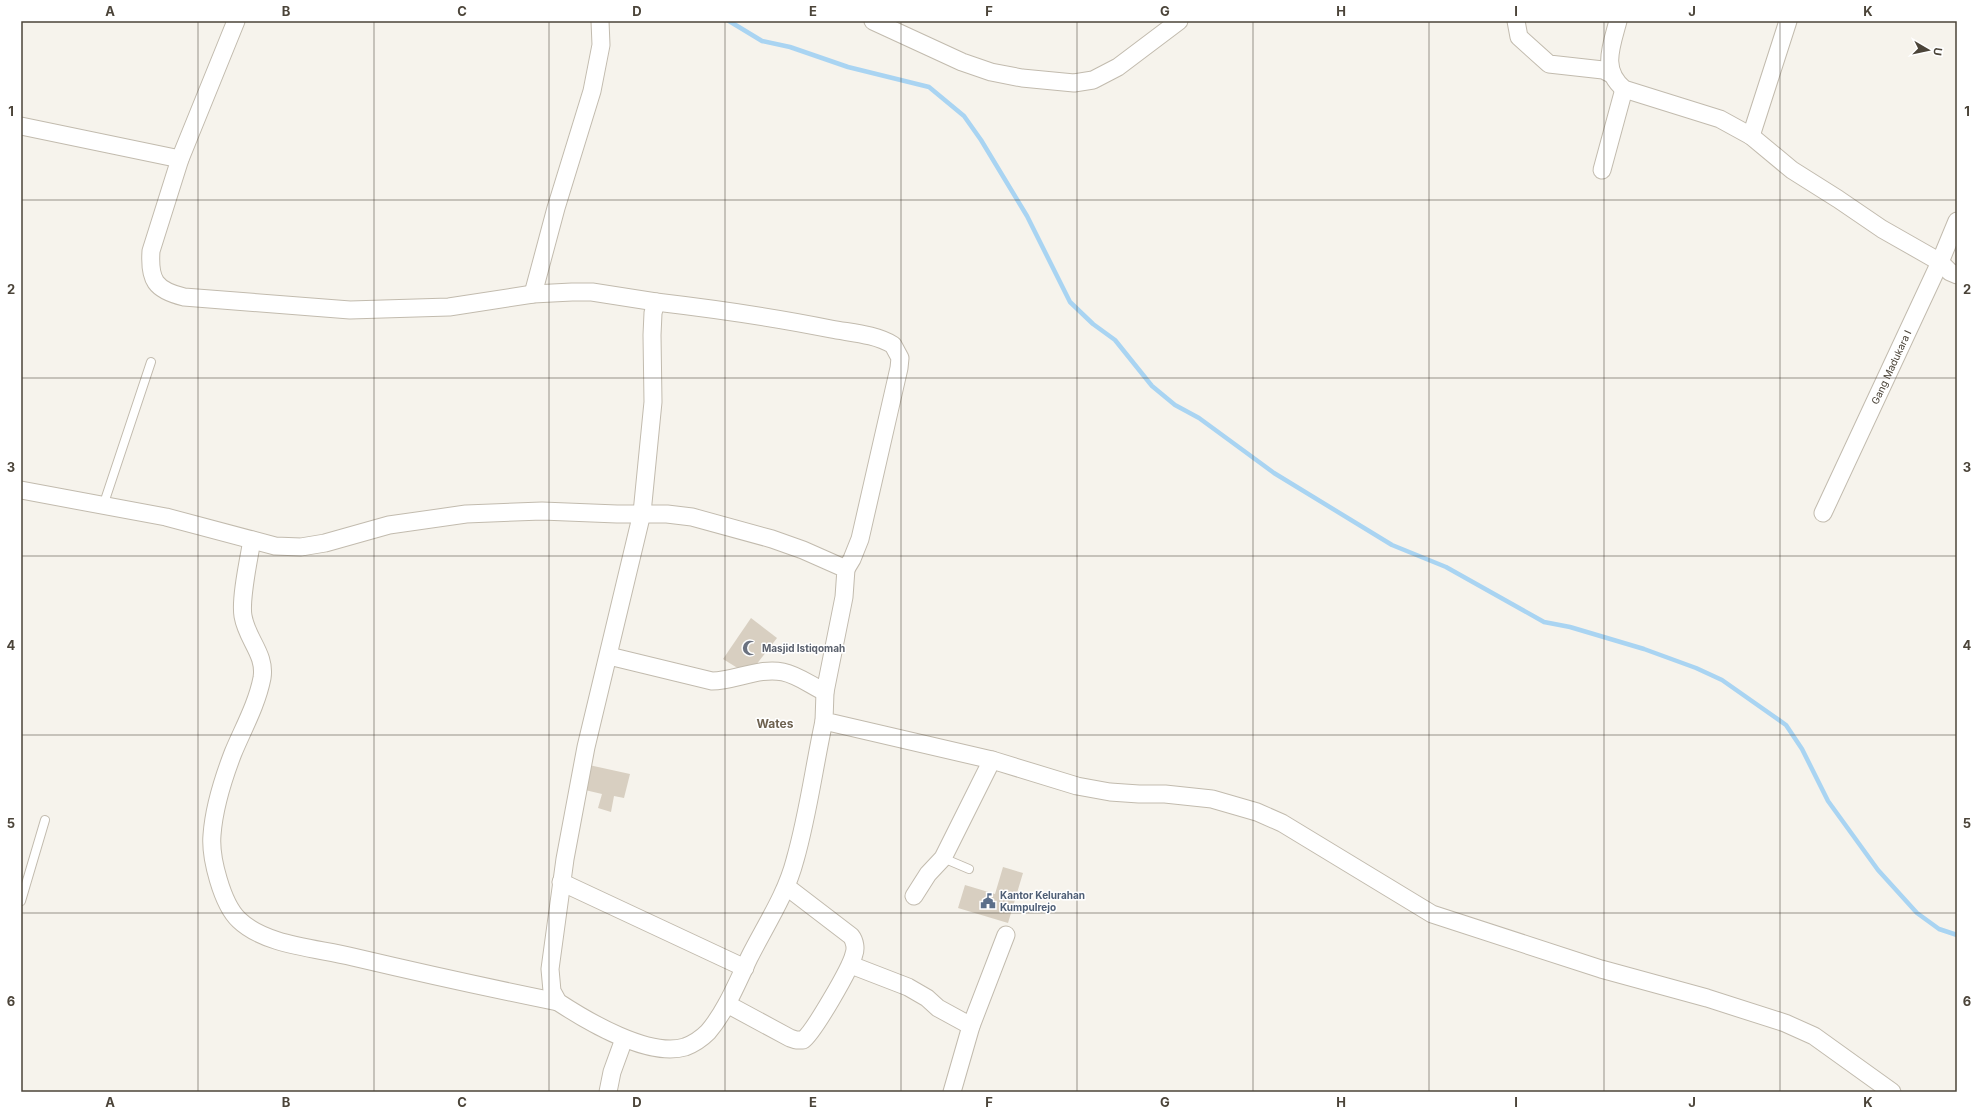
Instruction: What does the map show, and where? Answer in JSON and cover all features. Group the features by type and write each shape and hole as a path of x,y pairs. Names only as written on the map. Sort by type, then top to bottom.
{"street":[{"path":"236,21 180,159 151,251 150,267 152,277 159,286 169,294 184,297 350,310 448,307 533,294 592,292 656,302 731,311 874,337 893,345 900,358 860,539 855,554 846,569 844,597 825,692 824,721 801,838 787,887 727,1004 707,1033 686,1046 670,1050 624,1039 558,1002 423,974 284,941 256,933 238,919 226,902 213,860 212,836 218,799 233,755 257,697 263,668 260,655 247,634 242,613 252,540"},
{"path":"533,294 556,208 593,85 601,45 600,21"},
{"path":"873,21 962,62 991,72 1022,78 1074,82 1093,80 1118,67 1179,21"},
{"path":"1516,21 1519,36 1549,64 1603,70 1611,74"},
{"path":"1618,21 1609,62 1611,74 1616,82 1624,89 1720,119 1751,136 1792,170 1882,229 1940,262 1950,272 1957,275"},
{"path":"1751,136 1788,21"},
{"path":"1602,170 1624,89"},
{"path":"21,126 180,159"},
{"name":"Gang Madukara I","path":"1823,513 1940,262 1957,221"},
{"path":"558,1002 552,991 550,969 562,882 586,747 642,513 652,402 652,328 656,302"},
{"path":"21,490 166,517 275,546 301,547 325,543 389,525 466,514 542,511 617,514 642,513 692,517 715,522 803,550 846,569"},
{"path":"609,656 712,681 725,681 765,671 782,672 791,674 825,692"},
{"path":"824,721 992,760 1077,786 1110,792 1188,796 1212,799 1257,812 1282,822 1432,914 1601,969 1707,998 1785,1023 1814,1036 1892,1092"},
{"path":"914,896 928,874 943,858 992,760"},
{"path":"562,882 745,968"},
{"path":"727,1004 790,1038 803,1040 821,1015 851,965 855,953 854,943 851,936 787,887"},
{"path":"952,1092 971,1026 1006,935"},
{"path":"851,965 908,987 927,998 938,1008 971,1026"},
{"path":"608,1092 612,1072 624,1039"}],"lane":[{"path":"104,506 151,362"},
{"path":"21,901 45,820"},
{"path":"943,858 969,869"}],"building":[{"name":"Masjid Istiqomah","path":"751,618 777,638 752,670 744,672 723,659"},
{"path":"589,765 630,774 624,798 614,796 611,812 598,808 602,794 585,790"},
{"name":"Kantor Kelurahan Kumpulrejo","path":"1003,867 1023,873 1008,923 958,908 965,885 995,894"}],"waterway":[{"path":"729,21 762,41 790,47 848,67 929,87 964,116 981,140 1027,216 1070,302 1093,324 1115,340 1152,386 1175,405 1199,418 1274,473 1392,545 1446,567 1544,622 1570,627 1644,649 1696,668 1722,680 1786,725 1802,749 1828,801 1878,870 1917,913 1939,929 1957,935"}],"place":[{"name":"Masjid Istiqomah","path":"750,648"},
{"name":"Kantor Kelurahan Kumpulrejo","path":"988,901"}],"district":[{"name":"Wates","path":"775,724"}]}
